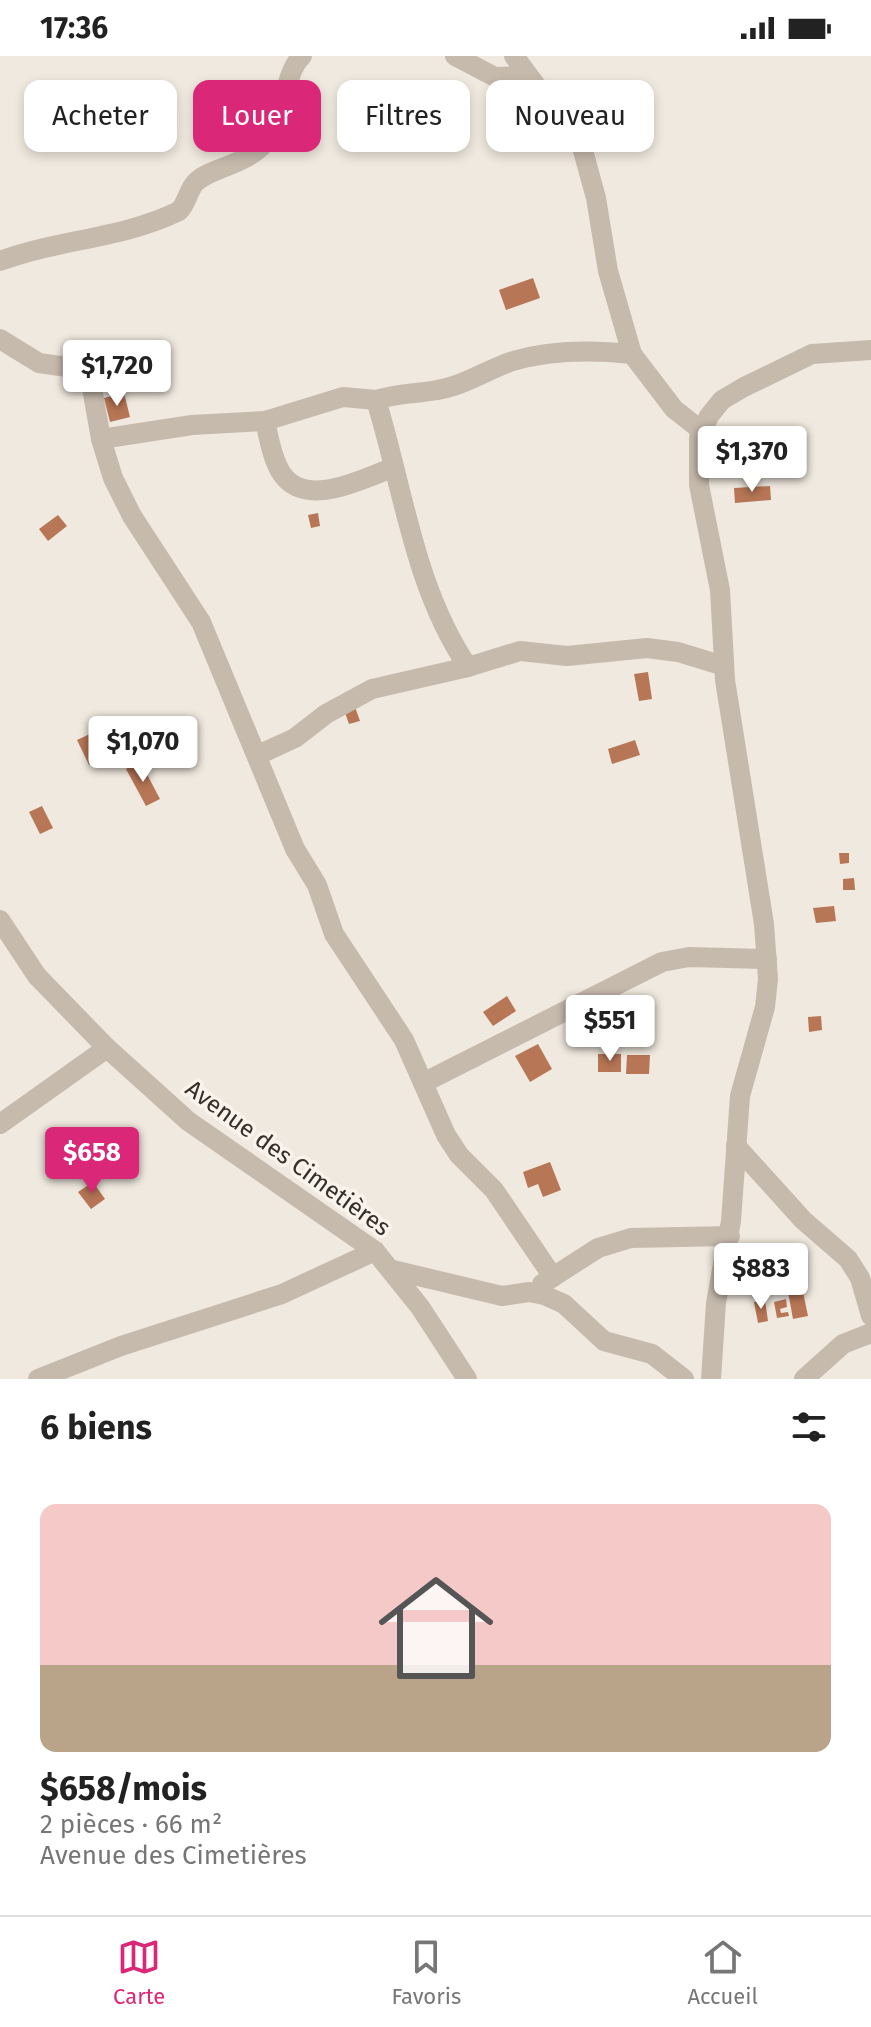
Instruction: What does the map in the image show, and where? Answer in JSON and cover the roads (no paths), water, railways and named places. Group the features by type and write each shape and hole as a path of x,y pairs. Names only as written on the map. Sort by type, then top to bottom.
{"street":[{"path":"0,261 24,252 101,239 179,211 194,184 248,159 269,138 283,109 295,64 302,56"},
{"path":"455,56 495,77 528,76"},
{"path":"514,56 582,147 590,171 608,271 632,354 674,409 702,431"},
{"path":"0,339 27,358 74,368 92,388 101,439 113,478 132,516 201,622 295,849 317,885 334,934 404,1040 459,1155 494,1190 553,1277"},
{"path":"711,1379 716,1303 730,1236 742,1082 765,1007 767,959 724,666 720,590 697,468 702,431 722,400 792,363 833,350 871,350"},
{"path":"101,439 192,425 265,421 343,397 376,400 397,393 438,390 515,360 565,353 632,354"},
{"path":"376,400 392,468 437,618 468,667"},
{"path":"265,421 283,476 297,487 316,491 329,489 392,468"},
{"path":"258,755 295,738 326,714 372,689 468,667 520,651 567,656 647,648 678,652 724,666"},
{"name":"Avenue des Cimetières","path":"0,920 37,976 107,1048 212,1140 375,1251 393,1270 467,1379"},
{"path":"423,1083 662,962 689,957 767,959"},
{"path":"0,1124 107,1048"},
{"path":"736,1146 803,1220 848,1259 860,1278 871,1316"},
{"path":"393,1270 502,1296 529,1292 598,1248 631,1238 730,1236"},
{"path":"38,1379 121,1346 282,1294 375,1251"},
{"path":"529,1292 564,1304 604,1341 652,1354 684,1379"},
{"path":"804,1379 843,1344 871,1333"}]}
